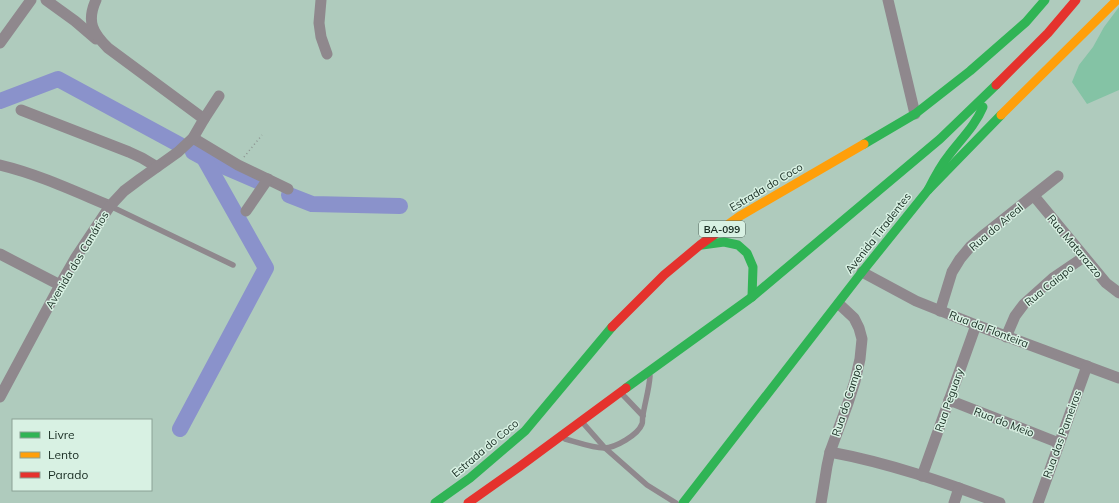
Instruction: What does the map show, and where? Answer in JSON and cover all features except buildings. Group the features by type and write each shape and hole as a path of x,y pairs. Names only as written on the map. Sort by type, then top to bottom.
{"main road":[{"name":"Estrada do Coco","path":"435,503 470,478 525,431 606,334 664,275 700,245 740,216 915,114 970,72 1026,22 1045,0"},
{"path":"468,503 752,297 940,139 1048,33 1076,0"},
{"name":"Avenida Tiradentes","path":"683,503 839,304 862,272 928,190 986,129 1117,0"},
{"path":"928,190 935,173 982,111 989,91"},
{"path":"700,245 724,242 738,245 747,253 753,267 752,297"}],"street":[{"path":"0,43 31,0"},
{"path":"46,0 204,119"},
{"path":"96,0 91,16 92,26 97,37 108,48"},
{"path":"321,0 319,23 321,37 327,54"},
{"path":"888,0 915,114"},
{"name":"Avenida dos Canários","path":"1,391 76,257 110,206 124,191 178,152 193,138 219,96"},
{"path":"21,110 129,152 157,167"},
{"path":"193,138 238,165 288,189"},
{"path":"0,165 42,177 110,206"},
{"name":"Rua do Areal","path":"940,311 952,272 970,246 1058,176"},
{"path":"246,211 268,179"},
{"name":"Rua Matarazzo","path":"1034,196 1106,283 1119,293"},
{"path":"0,254 60,285"},
{"name":"Rua Caiapo","path":"1006,337 1015,316 1024,304 1053,278 1084,257"},
{"name":"Rua da Flonteira","path":"862,272 916,302 1006,337 1119,378"},
{"name":"Rua do Campo","path":"821,503 830,452 855,381 862,339 854,318 839,304"},
{"name":"Rua Peguary","path":"922,476 976,325"},
{"name":"Rua das Pameiras","path":"1038,503 1087,366"},
{"name":"Rua do Meio","path":"949,400 1059,443"},
{"path":"830,452 875,461 1000,503"},
{"path":"954,503 959,488"}],"lane":[{"path":"110,206 233,265"},
{"path":"559,438 589,446 605,448 621,443 636,432 642,425 642,416 648,390 650,370"},
{"path":"620,392 642,416"},
{"path":"581,421 605,448 647,485 676,503"}],"path":[{"path":"238,165 262,135"}],"green space":[{"path":"1119,7 1119,90 1087,104 1072,82 1079,65 1093,47 1104,27"}],"waterway":[{"path":"0,101 58,79 180,145"},
{"path":"180,429 266,268 204,158 193,152"},
{"path":"204,158 260,182"},
{"path":"289,195 312,204 400,206"}],"traffic: fast":[{"path":"864,144 915,114 970,71 1026,22 1045,0"},
{"path":"626,388 752,297 940,139 996,85"},
{"path":"928,190 943,163 972,126 983,107"},
{"path":"683,503 862,272 928,190 1001,115"},
{"path":"702,245 724,242 738,245 747,253 753,267 752,297"},
{"path":"435,503 470,478 525,431 612,327"}],"traffic: slow":[{"path":"1001,115 1117,0"},
{"path":"726,226 740,216 864,144"}],"traffic: jam":[{"path":"996,85 1048,33 1076,0"},
{"path":"612,327 664,275 700,245 726,226"},
{"path":"468,503 626,388"}]}
